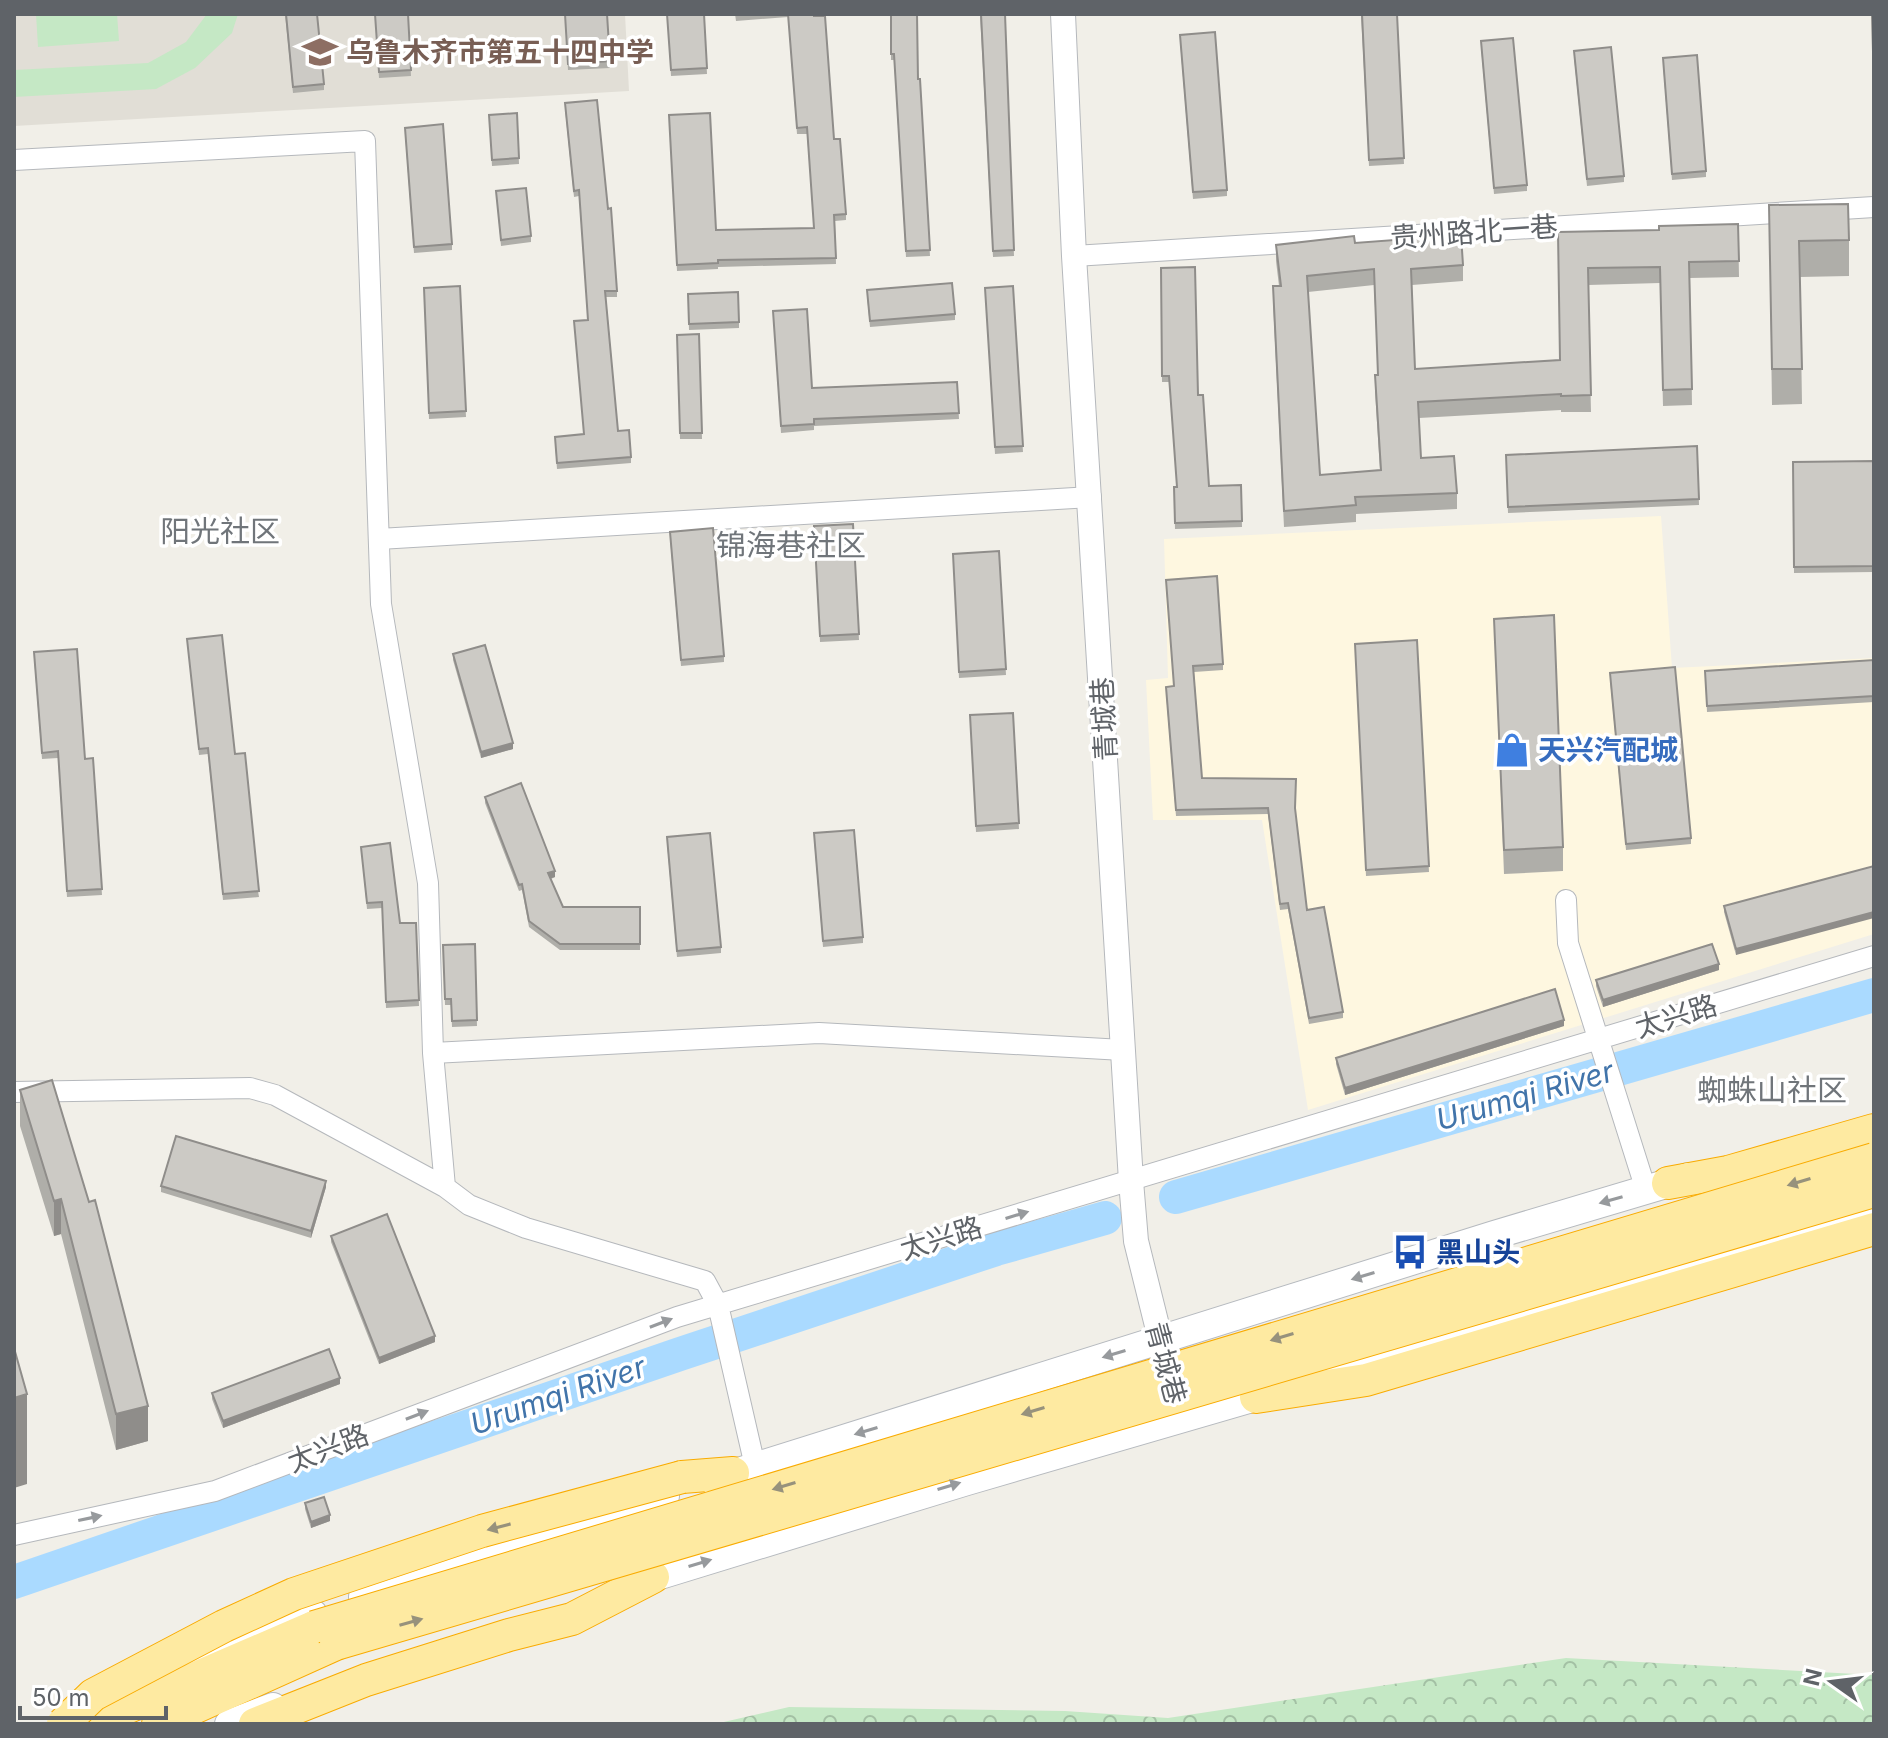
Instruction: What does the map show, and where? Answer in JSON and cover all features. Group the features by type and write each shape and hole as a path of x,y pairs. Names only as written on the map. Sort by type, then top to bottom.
{"highway":[{"path":"1657,1187 1728,1172 1874,1130"},
{"path":"89,1724 314,1627 1874,1159"},
{"path":"158,1724 336,1644 1874,1191"},
{"path":"1256,1397 1366,1380 1874,1229"},
{"path":"63,1724 93,1695 224,1626 294,1594 482,1531 682,1477 744,1470"},
{"path":"255,1724 366,1680 509,1635 572,1619 653,1577"}],"main road":[{"path":"43,1724 255,1633 744,1470 1874,1122"},
{"path":"229,1724 442,1644 653,1577 1874,1213"}],"street":[{"name":"青城巷","path":"1063,14 1074,256 1136,1241 1181,1419"},
{"path":"14,160 365,141 381,604 428,883 433,1053 445,1187"},
{"name":"贵州路北一巷","path":"1074,256 1874,207"},
{"path":"379,539 1091,497"},
{"path":"1566,900 1568,943 1614,1085 1657,1187"},
{"name":"太兴路","path":"14,1535 215,1491 677,1317 1131,1181 1602,1046 1874,956"},
{"path":"433,1053 819,1033 1123,1050"},
{"path":"14,1092 250,1088 275,1095 445,1187 469,1205 526,1228 705,1281 718,1305 727,1347 744,1470"}],"shaded area":[{"name":"乌鲁木齐市第五十四中学","path":"14,14 625,14 629,91 14,126"},
{"name":"天兴汽配城","path":"1661,516 1672,668 1874,658 1874,934 1308,1110 1262,820 1153,820 1146,680 1168,678 1164,539"}],"green space":[{"path":"36,14 117,14 119,41 38,47"},
{"path":"207,14 238,14 232,33 195,68 156,89 14,97 14,70 148,63 186,42"},
{"path":"1566,1658 1874,1675 1874,1724 715,1724 789,1707 1065,1711 1168,1718"}],"building":[{"path":"286,14 317,14 324,84 293,87"},
{"path":"375,14 408,14 411,70 379,72"},
{"path":"565,14 607,14 610,61 568,64"},
{"path":"667,14 704,14 707,68 671,70"},
{"path":"788,14 825,16 834,139 840,139 846,214 834,215 836,258 718,260 718,263 677,265 669,115 710,113 716,230 814,228 807,127 797,128"},
{"path":"891,14 917,14 918,79 930,250 906,251 894,54 891,54"},
{"path":"981,14 1005,14 1014,250 993,251"},
{"path":"1362,14 1397,14 1404,158 1369,160"},
{"path":"1872,16 1874,16 1874,87"},
{"path":"1215,32 1227,190 1193,192 1180,35"},
{"path":"1513,38 1527,185 1494,188 1481,41"},
{"path":"1611,47 1624,176 1587,179 1574,51"},
{"path":"1697,55 1706,171 1672,174 1663,58"},
{"path":"597,100 608,209 611,208 617,291 605,291 618,431 629,430 631,457 557,463 555,437 584,434 574,321 588,320 579,190 574,191 565,103"},
{"path":"517,113 519,158 492,160 489,115"},
{"path":"443,124 452,244 414,247 405,128"},
{"path":"526,188 531,236 501,240 496,191"},
{"path":"1848,204 1849,240 1799,241 1802,369 1772,369 1769,205"},
{"path":"1738,224 1739,261 1689,262 1692,389 1663,390 1660,267 1588,268 1591,395 1418,402 1421,458 1454,456 1457,493 1355,497 1356,505 1284,511 1273,286 1281,286 1276,245 1354,236 1355,243 1461,235 1463,265 1411,269 1415,369 1560,360 1558,232 1659,230 1659,226","holes":["1374,269 1378,375 1375,375 1381,470 1320,475 1307,276"]},
{"path":"1195,267 1198,395 1203,395 1209,486 1241,485 1242,521 1175,523 1174,487 1177,487 1169,376 1162,376 1161,268"},
{"path":"952,283 955,314 870,321 867,290"},
{"path":"460,286 466,411 429,413 424,288"},
{"path":"1013,286 1023,446 995,447 985,288"},
{"path":"738,292 739,322 689,324 688,294"},
{"path":"807,309 812,388 957,382 959,413 814,419 814,424 781,426 773,311"},
{"path":"699,334 702,433 680,433 677,335"},
{"path":"1697,446 1699,499 1508,507 1506,455"},
{"path":"1874,461 1874,566 1794,567 1793,462"},
{"path":"853,524 859,634 820,636 814,526"},
{"path":"713,528 724,656 681,660 670,532"},
{"path":"999,551 1006,669 959,672 953,554"},
{"path":"1217,576 1223,664 1193,666 1202,778 1296,779 1295,808 1307,910 1324,907 1343,1012 1309,1018 1288,903 1280,904 1268,808 1176,810 1166,687 1174,686 1166,580"},
{"path":"1554,615 1563,847 1504,850 1494,619"},
{"path":"222,635 235,754 245,753 259,891 223,894 208,748 199,749 187,639"},
{"path":"1417,640 1429,866 1366,870 1355,644"},
{"path":"485,645 513,743 481,752 453,654"},
{"path":"77,649 85,759 93,758 102,889 67,891 58,751 42,753 34,652"},
{"path":"1874,660 1874,696 1707,706 1705,671"},
{"path":"1675,667 1691,838 1626,844 1610,673"},
{"path":"1013,713 1019,823 976,826 970,715"},
{"path":"521,783 555,871 548,873 563,907 640,907 640,944 560,944 529,921 522,884 519,885 485,797"},
{"path":"854,830 863,937 823,941 814,833"},
{"path":"710,833 721,947 677,951 667,837"},
{"path":"390,843 400,923 416,923 419,1000 386,1002 382,902 367,903 361,847"},
{"path":"1874,866 1874,912 1736,949 1724,906"},
{"path":"475,944 477,1020 452,1021 451,999 445,999 443,945"},
{"path":"1712,944 1719,964 1603,1000 1596,980"},
{"path":"1555,989 1564,1020 1345,1088 1336,1058"},
{"path":"52,1080 89,1202 95,1200 148,1406 116,1414 61,1199 54,1201 20,1090"},
{"path":"176,1136 326,1181 311,1231 161,1186"},
{"path":"387,1214 435,1336 379,1358 331,1236"},
{"path":"14,1348 27,1394 14,1398"},
{"path":"329,1349 340,1378 223,1421 212,1393"},
{"path":"324,1497 330,1515 311,1522 305,1503"}],"waterway":[{"name":"Urumqi River","path":"1176,1197 1874,995"},
{"name":"Urumqi River","path":"14,1582 680,1354 996,1249 1105,1218"}],"place":[{"name":"乌鲁木齐市第五十四中学","path":"320,52"},
{"name":"天兴汽配城","path":"1512,750"},
{"name":"黑山头","path":"1410,1252"}],"district":[{"name":"阳光社区","path":"220,532"},
{"name":"锦海巷社区","path":"791,546"},
{"name":"蜘蛛山社区","path":"1772,1091"}]}
